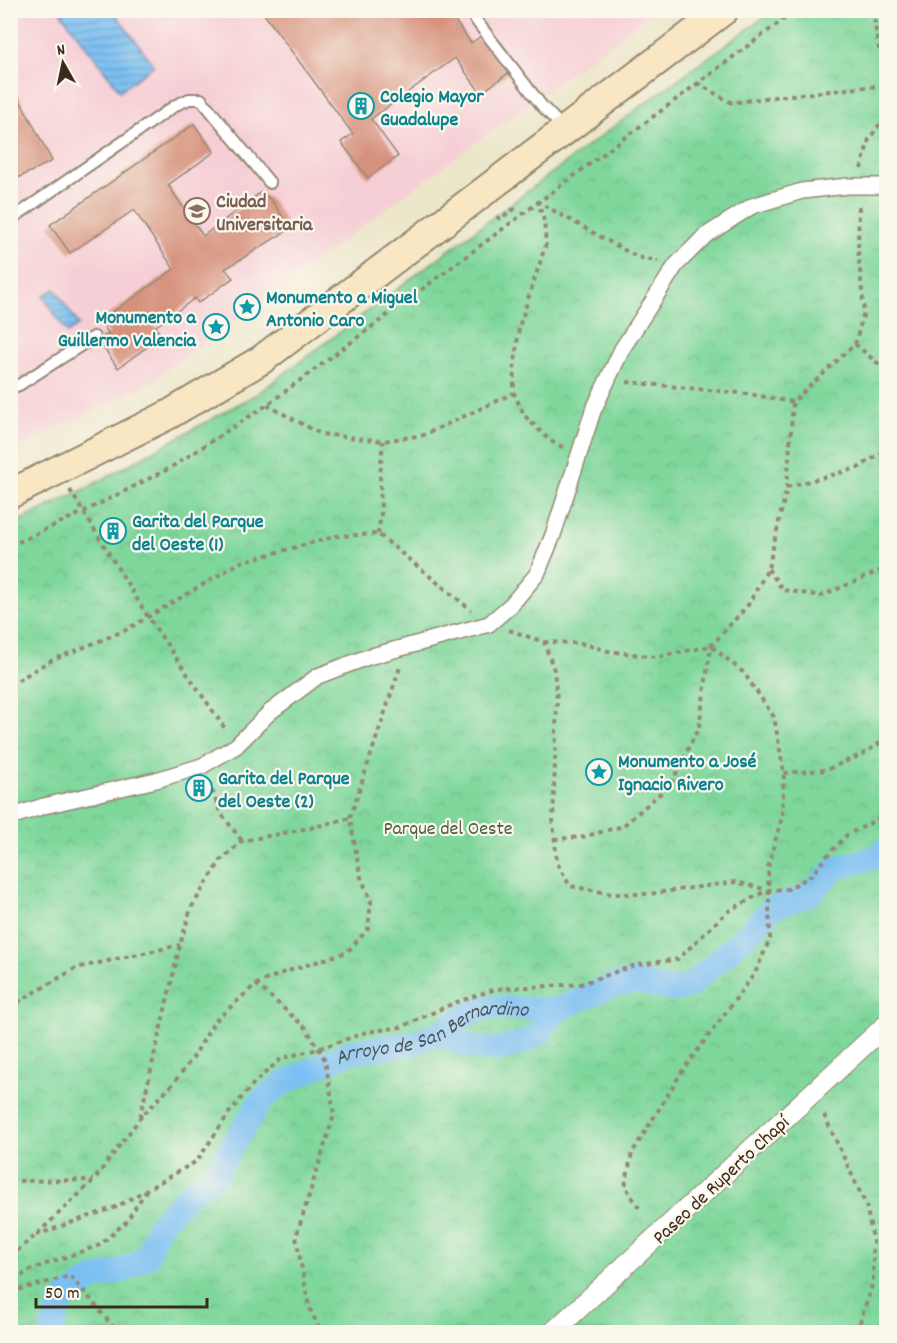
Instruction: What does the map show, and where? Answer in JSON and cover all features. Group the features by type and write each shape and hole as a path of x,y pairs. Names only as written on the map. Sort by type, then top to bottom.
{"main road":[{"path":"10,494 168,415 261,360 724,10"}],"street":[{"path":"10,818 44,806 156,780 202,766 236,746 270,712 318,676 368,657 489,624 511,606 537,574 553,536 593,411 622,350 676,265 705,236 752,206 802,191 848,186 886,186"},
{"name":"Paseo de Ruperto Chapí","path":"553,1332 886,1025"}],"lane":[{"path":"468,10 542,106 565,131"},
{"path":"10,220 176,105 189,99 201,99 270,183"},
{"path":"10,388 19,385 94,337"}],"path":[{"path":"10,546 84,512 170,468 267,405 796,10"},
{"path":"873,10 879,46 886,64"},
{"path":"697,83 732,103 886,85"},
{"path":"554,839 583,837 623,826 671,784 699,726 711,646 748,605 768,569 787,487 793,402 855,344 864,312 858,249 861,166 869,139 886,116"},
{"path":"538,202 637,257 676,265"},
{"path":"538,202 544,221 546,244 519,327 514,393 524,415 550,441 579,454"},
{"path":"497,216 500,219 514,209 512,205"},
{"path":"507,214 512,221"},
{"path":"855,344 876,362 886,367"},
{"path":"608,380 749,394 793,402"},
{"path":"267,405 321,434 383,441 424,435 514,393"},
{"path":"378,534 381,514 380,476 383,441"},
{"path":"787,487 858,468 886,450"},
{"path":"58,471 148,617 236,746"},
{"path":"10,685 48,662 126,630 241,562 337,536 378,534 489,624 544,642 580,643 608,651 656,657 711,646"},
{"path":"768,569 783,590 821,596 886,568"},
{"path":"544,642 554,670 557,700 554,839 557,863 570,886 612,894 648,894 736,882 768,890 788,889 812,875 847,835 886,815"},
{"path":"10,1257 94,1180 140,1118 172,1085 194,1056 214,1022 256,984 347,952 368,929 371,901 360,876 350,818 407,646"},
{"path":"641,1211 625,1186 632,1153 683,1070 755,973 770,939 768,867 782,817 784,773 774,717 744,673 711,646"},
{"path":"784,773 826,770 863,754 886,739"},
{"path":"202,766 220,812 242,841"},
{"path":"140,1118 180,945 191,908 221,860 242,841 350,818"},
{"path":"36,1235 116,1207 197,1161 241,1098 282,1058 318,1049 367,1032 401,1027 496,989 581,984 633,966 678,959 727,912 768,890"},
{"path":"10,1007 76,968 180,945"},
{"path":"256,984 306,1028 325,1060 334,1115 296,1237 309,1307 321,1332"},
{"path":"824,1115 866,1205 873,1239 873,1282 857,1332"},
{"path":"10,1181 94,1180"},
{"path":"10,1291 14,1281 32,1269 100,1245 126,1222 146,1190"},
{"path":"10,1291 70,1276 117,1332"}],"shaded area":[{"name":"Ciudad Universitaria","path":"11,11 655,11 149,383 11,451"}],"green space":[{"name":"Parque del Oeste","path":"773,11 886,11 886,1332 11,1332 11,525 87,488 257,394 648,101"}],"water":[{"path":"64,10 113,11 154,65 120,91 61,13"},
{"path":"55,289 79,325 67,333 43,296"}],"building":[{"name":"Colegio Mayor Guadalupe","path":"261,10 447,10 471,43 484,34 511,71 481,93 455,58 371,119 398,156 368,178 341,142 353,134"},
{"path":"10,81 52,161 10,182"},
{"path":"194,124 214,152 168,185 203,236 261,192 272,201 283,217 288,230 225,269 233,278 198,303 195,298 155,327 162,336 118,368 98,340 109,334 100,321 174,269 134,210 70,253 50,225"}],"waterway":[{"name":"Arroyo de San Bernardino","path":"51,1332 61,1302 91,1280 126,1269 147,1257 158,1226 190,1192 215,1177 262,1099 283,1083 349,1052 412,1043 438,1034 473,1011 489,1007 557,1010 613,985 637,982 673,990 690,986 774,907 809,895 834,869 876,857 886,849"},
{"path":"438,1034 474,1048 499,1049 523,1043 539,1034 557,1010"}],"place":[{"name":"Colegio Mayor Guadalupe","path":"361,106"},
{"name":"Ciudad Universitaria","path":"197,211"},
{"name":"Monumento a Miguel Antonio Caro","path":"247,307"},
{"name":"Monumento a Guillermo Valencia","path":"216,327"},
{"name":"Garita del Parque del Oeste (1)","path":"113,531"},
{"name":"Monumento a José Ignacio Rivero","path":"599,772"},
{"name":"Garita del Parque del Oeste (2)","path":"199,788"}]}
